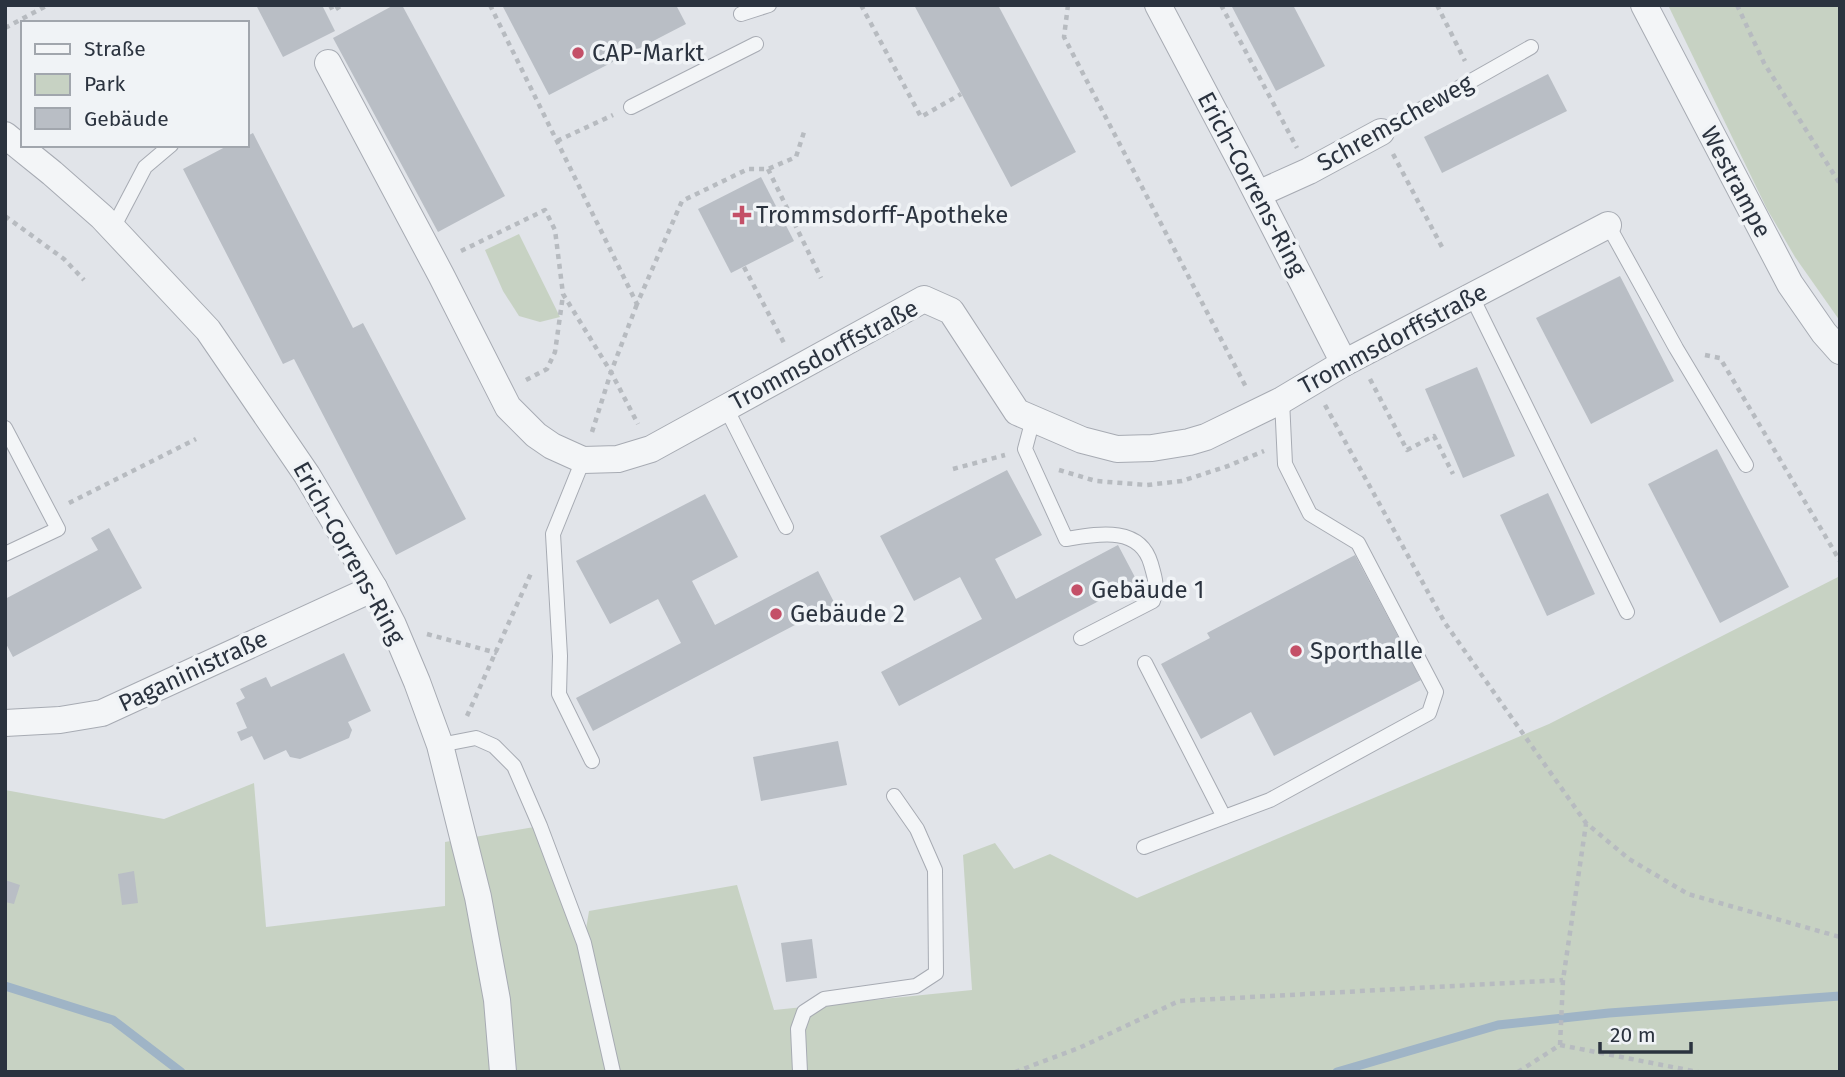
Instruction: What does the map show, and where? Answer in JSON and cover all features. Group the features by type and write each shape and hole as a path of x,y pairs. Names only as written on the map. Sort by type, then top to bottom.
{"street":[{"name":"Erich-Correns-Ring","path":"1158,5 1258,194 1351,360"},
{"name":"Westrampe","path":"1644,5 1790,284 1840,351"},
{"name":"Trommsdorffstraße","path":"328,63 508,407 536,435 552,446 583,460 618,459 651,449 923,299 951,311 1017,412 1082,440 1117,449 1152,448 1189,442 1206,437 1270,405 1608,225"},
{"name":"Schremscheweg","path":"1258,194 1309,171 1381,132"},
{"name":"Erich-Correns-Ring","path":"5,135 113,228 208,330 307,475 374,588 417,682 440,745 478,897 497,1000 503,1072"},
{"name":"Paganinistraße","path":"5,723 60,720 102,713 374,588"}],"lane":[{"path":"741,14 769,5"},
{"path":"631,107 756,44"},
{"name":"Schremscheweg","path":"1381,132 1531,47"},
{"path":"113,228 145,167 169,147"},
{"path":"1608,225 1676,348 1746,465"},
{"path":"1472,297 1627,612"},
{"path":"1144,847 1270,800 1429,713 1436,692 1358,543 1310,514 1285,464 1270,405"},
{"path":"726,408 786,527"},
{"path":"1033,419 1026,449 1066,539 1102,534 1134,539 1148,554 1157,584 1153,601 1081,638"},
{"path":"5,428 58,528 5,554"},
{"path":"583,460 553,534 560,656 559,694 592,761"},
{"path":"1145,663 1224,817"},
{"path":"440,745 476,738 494,746 514,766 540,826 584,943 613,1072"},
{"path":"800,1072 798,1029 804,1012 824,999 916,986 936,973 935,870 917,829 894,796"}],"path":[{"path":"5,27 48,5"},
{"path":"330,5 333,10 342,5"},
{"path":"490,5 637,304"},
{"path":"861,5 921,117 961,94"},
{"path":"1068,5 1064,37 1270,405"},
{"path":"1221,5 1309,171"},
{"path":"1437,5 1474,79"},
{"path":"1737,5 1764,63 1840,184"},
{"path":"557,141 631,107"},
{"path":"583,460 611,372 682,201 748,169 768,169 796,157 804,132"},
{"path":"1381,132 1442,247"},
{"path":"768,169 821,278"},
{"path":"435,264 545,210 555,230 563,294 555,352 547,369 500,393"},
{"path":"5,216 64,259 84,280"},
{"path":"744,267 797,368"},
{"path":"563,294 611,372 651,449"},
{"path":"1676,348 1720,358 1840,561"},
{"path":"1351,360 1407,450 1434,436 1453,474"},
{"path":"1313,382 1445,623 1586,823 1629,859 1688,894 1840,937"},
{"path":"49,513 196,439"},
{"path":"953,469 1026,449"},
{"path":"440,745 467,718 542,545 553,534"},
{"path":"393,625 497,653"},
{"path":"1560,1045 1563,980 1586,823"},
{"path":"1015,1072 1079,1048 1179,1000 1563,980"},
{"path":"1517,1072 1560,1045 1698,1072"}],"green space":[{"path":"1668,5 1840,5 1840,321 1795,257 1767,209"},
{"path":"519,234 560,317 540,322 519,316 503,291 485,250"},
{"path":"1840,576 1840,1072 5,1072 5,790 164,819 254,783 266,927 445,906 445,842 540,826 584,941 589,911 737,885 774,1010 972,990 963,855 995,843 1014,869 1050,854 1137,898 1549,724"}],"building":[{"path":"256,5 322,5 335,31 283,57"},
{"path":"394,5 402,5 505,196 438,232 333,38"},
{"name":"CAP-Markt","path":"502,5 676,5 686,24 549,95"},
{"path":"914,5 998,5 1076,152 1011,187"},
{"path":"1231,5 1293,5 1325,66 1276,91"},
{"path":"1548,74 1567,111 1442,173 1424,137"},
{"path":"253,133 353,328 363,323 466,519 396,555 294,359 283,364 183,169 225,147 248,147 248,136"},
{"path":"761,177 794,241 731,273 698,209"},
{"path":"1620,276 1674,381 1591,424 1536,318"},
{"path":"1477,367 1515,456 1463,478 1425,389"},
{"path":"1717,449 1789,587 1720,623 1648,484"},
{"name":"Gebäude 1","path":"1007,470 1042,535 995,559 1016,599 1118,545 1137,581 899,706 881,672 982,619 960,577 914,601 880,536"},
{"path":"1548,493 1595,594 1547,616 1500,515"},
{"name":"Gebäude 2","path":"705,494 738,557 692,581 715,625 818,571 835,604 593,731 576,698 681,643 658,599 610,624 576,561"},
{"path":"109,528 142,588 13,657 5,642 5,599 98,550 91,538"},
{"name":"Sporthalle","path":"1355,555 1421,680 1274,756 1251,712 1201,739 1161,664 1210,638 1207,633"},
{"path":"344,653 371,711 348,722 352,730 349,738 300,759 290,757 286,750 264,760 252,736 241,741 237,732 247,728 236,703 245,698 240,689 266,677 271,687"},
{"path":"838,741 847,785 761,801 753,757"},
{"path":"134,871 138,903 122,905 118,874"},
{"path":"5,880 20,885 14,904 5,902"},
{"path":"812,939 817,978 786,982 781,943"}],"waterway":[{"path":"5,986 113,1020 181,1072"},
{"path":"1337,1072 1498,1025 1609,1013 1840,996"}],"place":[{"name":"CAP-Markt","path":"578,53"},
{"name":"Trommsdorff-Apotheke","path":"742,215"},
{"name":"Gebäude 1","path":"1077,590"},
{"name":"Gebäude 2","path":"776,614"},
{"name":"Sporthalle","path":"1296,651"}]}
